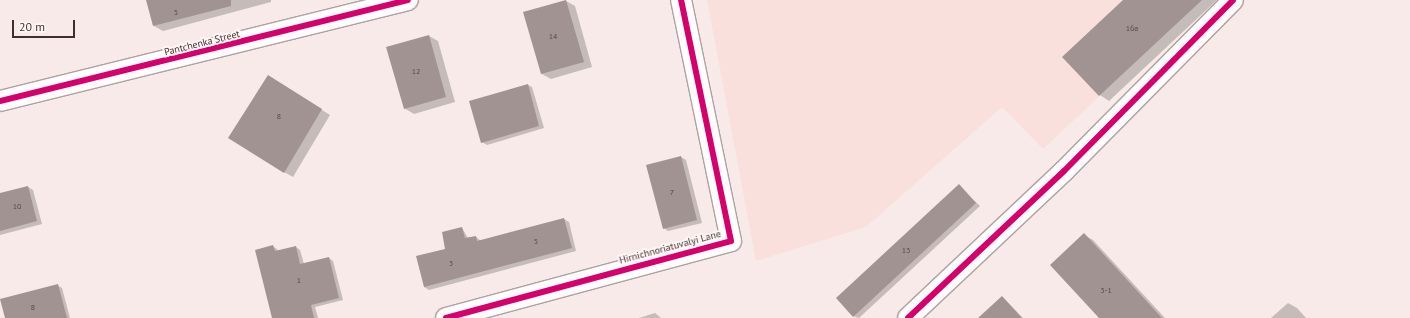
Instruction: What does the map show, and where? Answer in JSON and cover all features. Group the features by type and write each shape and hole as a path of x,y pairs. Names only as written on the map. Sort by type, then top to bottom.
{"street":[{"name":"Pantchenka Street","path":"0,101 408,0"},
{"name":"Hirnichnoriatuvalyi Lane","path":"446,318 731,241 681,0"},
{"path":"908,318 1064,171 1233,0"}],"shaded area":[{"path":"707,0 1202,0 1043,149 1002,107 866,227 756,261"}],"building":[{"path":"146,0 231,0 231,6 153,26"},
{"path":"566,0 584,62 541,74 523,12"},
{"path":"1123,0 1202,0 1099,96 1062,57"},
{"path":"429,35 446,97 404,109 386,47"},
{"path":"268,75 322,109 284,173 228,138"},
{"path":"528,84 539,126 481,143 469,101"},
{"path":"681,156 697,220 663,229 646,165"},
{"path":"959,184 976,203 853,317 836,298"},
{"path":"28,186 37,221 0,231 0,193"},
{"path":"564,218 572,248 424,287 416,256 445,249 442,232 462,227 465,238 476,236 477,241"},
{"path":"1084,233 1162,318 1099,318 1050,265"},
{"path":"273,245 275,251 296,246 300,264 329,257 339,298 311,305 314,318 272,318 255,250"},
{"path":"58,284 67,318 5,318 0,299"},
{"path":"1002,296 1022,318 978,318"}],"cycle path":[{"path":"0,101 408,0"},
{"path":"446,318 731,241 681,0"},
{"path":"908,318 1064,171 1233,0"}]}
